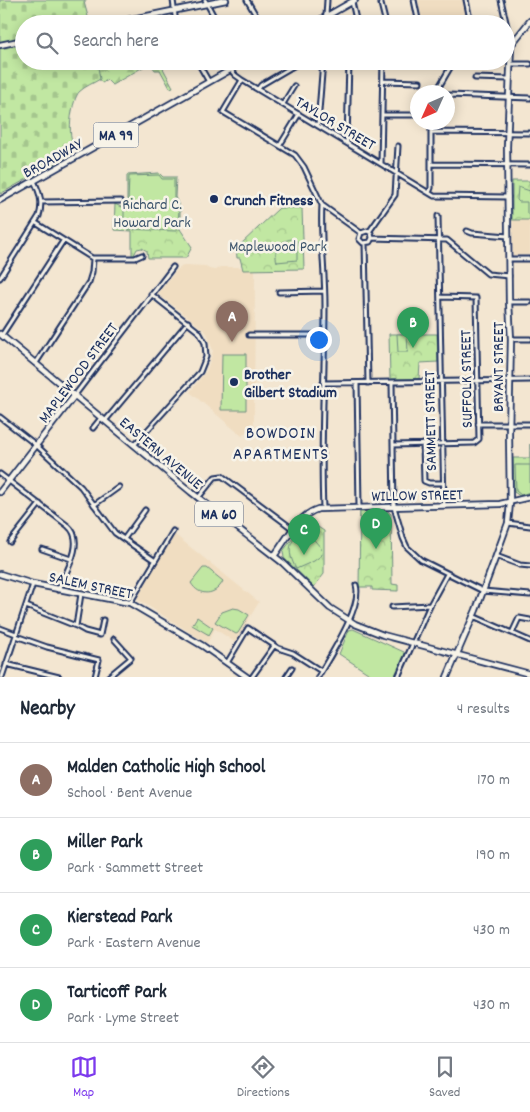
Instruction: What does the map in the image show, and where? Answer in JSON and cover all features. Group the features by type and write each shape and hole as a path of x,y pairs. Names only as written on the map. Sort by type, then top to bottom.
{"main road":[{"path":"151,15 206,2 226,0"},
{"path":"328,15 353,1"},
{"path":"515,38 530,21"},
{"path":"0,45 15,42"},
{"name":"BROADWAY","path":"0,200 231,70"},
{"name":"BRYANT STREET","path":"447,677 474,616 508,523 510,503 510,380 512,340 509,302 507,132 510,70"},
{"name":"EASTERN AVENUE","path":"1,334 198,498 290,569 324,603 349,620 368,630 412,644 530,674"},
{"name":"MAPLEWOOD STREET","path":"0,492 75,396"},
{"name":"WILLOW STREET","path":"323,508 510,503 530,497"},
{"path":"274,556 306,515 314,510 323,508"},
{"name":"SALEM STREET","path":"0,574 58,590 130,603 203,646 247,677"}],"street":[{"path":"173,0 175,15"},
{"path":"247,0 256,15"},
{"path":"326,15 327,0"},
{"path":"380,0 384,15"},
{"path":"414,0 417,15"},
{"path":"466,0 469,15"},
{"path":"501,0 503,15"},
{"path":"353,1 355,15"},
{"path":"206,2 213,15"},
{"path":"515,64 530,64"},
{"path":"202,70 209,82"},
{"name":"TAYLOR STREET","path":"231,70 242,80 318,124 429,193"},
{"path":"258,89 261,84 286,70"},
{"path":"318,124 321,70"},
{"path":"347,143 349,70"},
{"path":"381,164 383,70"},
{"path":"440,85 449,70"},
{"path":"475,78 509,79"},
{"path":"242,80 223,112 295,155 304,167 322,205 361,233"},
{"path":"383,81 420,82"},
{"path":"283,104 294,86"},
{"path":"455,95 530,98"},
{"path":"280,145 299,114"},
{"path":"382,115 410,115"},
{"path":"508,197 435,196 429,193 431,132 530,133"},
{"path":"370,232 395,196 398,146"},
{"path":"431,164 530,165"},
{"path":"0,278 36,223 40,212 41,202 34,181"},
{"path":"41,202 121,201"},
{"path":"322,205 324,291 323,508"},
{"name":"SAMMETT STREET","path":"438,216 444,506"},
{"path":"36,223 93,259 136,258 142,255"},
{"path":"361,233 365,231 370,232"},
{"path":"466,231 509,236"},
{"path":"370,232 372,238"},
{"path":"361,233 360,240 365,243"},
{"path":"372,238 447,240 452,242 489,275 509,276"},
{"path":"365,243 370,242 372,238"},
{"path":"1,334 64,241"},
{"path":"365,243 368,383"},
{"path":"36,363 89,282 92,275 93,259"},
{"path":"509,259 530,259"},
{"name":"MAPLEWOOD STREET","path":"75,396 173,267"},
{"path":"279,292 324,291"},
{"path":"134,445 203,367 206,357 205,343 199,332 151,294"},
{"name":"SUFFOLK STREET","path":"393,445 477,442 479,439 476,298 440,296"},
{"path":"509,302 530,302"},
{"path":"93,428 188,322"},
{"path":"249,335 324,335"},
{"path":"512,340 530,339"},
{"path":"323,383 530,380"},
{"path":"392,382 394,507 403,538 409,549 421,560 483,591 530,595"},
{"path":"357,383 359,508"},
{"path":"0,417 36,445 82,488 113,531 154,560"},
{"path":"478,424 530,424"},
{"path":"423,444 425,482 443,483"},
{"path":"0,474 73,531 76,542 58,590"},
{"path":"198,498 214,478 222,476 294,530"},
{"path":"94,505 119,487"},
{"path":"10,542 40,504"},
{"path":"124,539 145,510"},
{"path":"508,523 530,526"},
{"path":"130,603 172,531"},
{"path":"42,549 71,559"},
{"path":"496,556 520,565 530,566"},
{"path":"398,677 430,605 447,574"},
{"path":"2,677 33,584"},
{"path":"318,677 356,604 356,585"},
{"path":"76,626 81,594"},
{"path":"392,607 430,605"},
{"path":"26,606 85,631 100,635 103,620"},
{"path":"474,616 530,641"},
{"path":"512,633 518,618 530,620"},
{"path":"0,628 55,649 98,660 95,677"},
{"path":"227,663 248,628 274,646 293,654 321,671"},
{"path":"108,677 131,658 114,640"},
{"path":"252,677 274,646"},
{"path":"6,664 40,675 59,677"},
{"path":"286,677 292,668"}],"shaded area":[{"path":"418,0 463,0 467,15 421,15"},
{"path":"512,181 530,181 530,255 513,255"},
{"path":"184,265 206,266 209,269 215,270 220,267 241,267 243,270 255,270 254,423 242,436 190,392 207,370 213,351 207,333 158,294 177,270"},
{"path":"174,534 259,602 235,642 215,629 207,643 137,599"}],"green space":[{"path":"0,0 87,0 84,2 88,15 15,15 15,70 98,70 100,79 84,88 76,96 70,124 73,142 67,146 70,155 0,194"},
{"path":"98,70 138,70 112,85 107,80 102,83 97,77"},
{"path":"160,70 164,70 173,87 170,88"},
{"name":"Richard C. Howard Park","path":"159,173 163,177 176,177 175,197 180,208 180,229 192,247 186,258 148,258 147,251 142,248 137,249 132,256 132,231 114,230 115,204 121,207 127,203 127,175"},
{"path":"159,175 162,179 174,179 174,198 179,208 178,228 176,231 127,229 127,227 124,227 124,208 128,202 129,176"},
{"path":"512,181 530,181 530,220 512,220"},
{"path":"518,187 530,191 530,214 527,214 527,202 519,202 517,200"},
{"name":"Maplewood Park","path":"279,208 302,208 304,269 243,270 240,258 237,258 236,245 240,245"},
{"path":"292,239 297,241 297,260 277,262 276,253 278,246"},
{"path":"389,334 437,334 438,362 420,363 419,379 390,379"},
{"path":"397,334 407,334 408,352 398,352"},
{"name":"Brother Gilbert Stadium","path":"222,354 246,354 246,410 221,410"},
{"path":"513,458 530,458 530,494 521,497 514,492"},
{"path":"515,465 530,465 530,492 521,495 516,491"},
{"path":"360,512 389,512 391,514 392,584 398,585 398,591 372,590 372,587 359,587"},
{"path":"360,512 389,512 389,522 371,522 371,528 360,528"},
{"path":"307,520 324,531 324,574 314,587 284,558 283,551"},
{"path":"304,528 321,548 322,555 296,569 290,551 292,542"},
{"path":"203,568 207,568 223,581 212,592 198,591 191,583"},
{"path":"233,608 249,615 236,634 215,622 222,612"},
{"path":"197,617 213,628 209,635 192,625"},
{"path":"353,629 404,652 405,654 394,677 374,677 339,654 349,630"}],"place":[{"name":"Crunch Fitness","path":"214,199"},
{"name":"Malden Catholic High School","path":"232,342"},
{"name":"Miller Park","path":"413,348"},
{"name":"Brother Gilbert Stadium","path":"234,382"},
{"name":"Tarticoff Park","path":"376,549"},
{"name":"Kierstead Park","path":"304,555"}],"district":[{"name":"BOWDOIN APARTMENTS","path":"281,442"}]}
